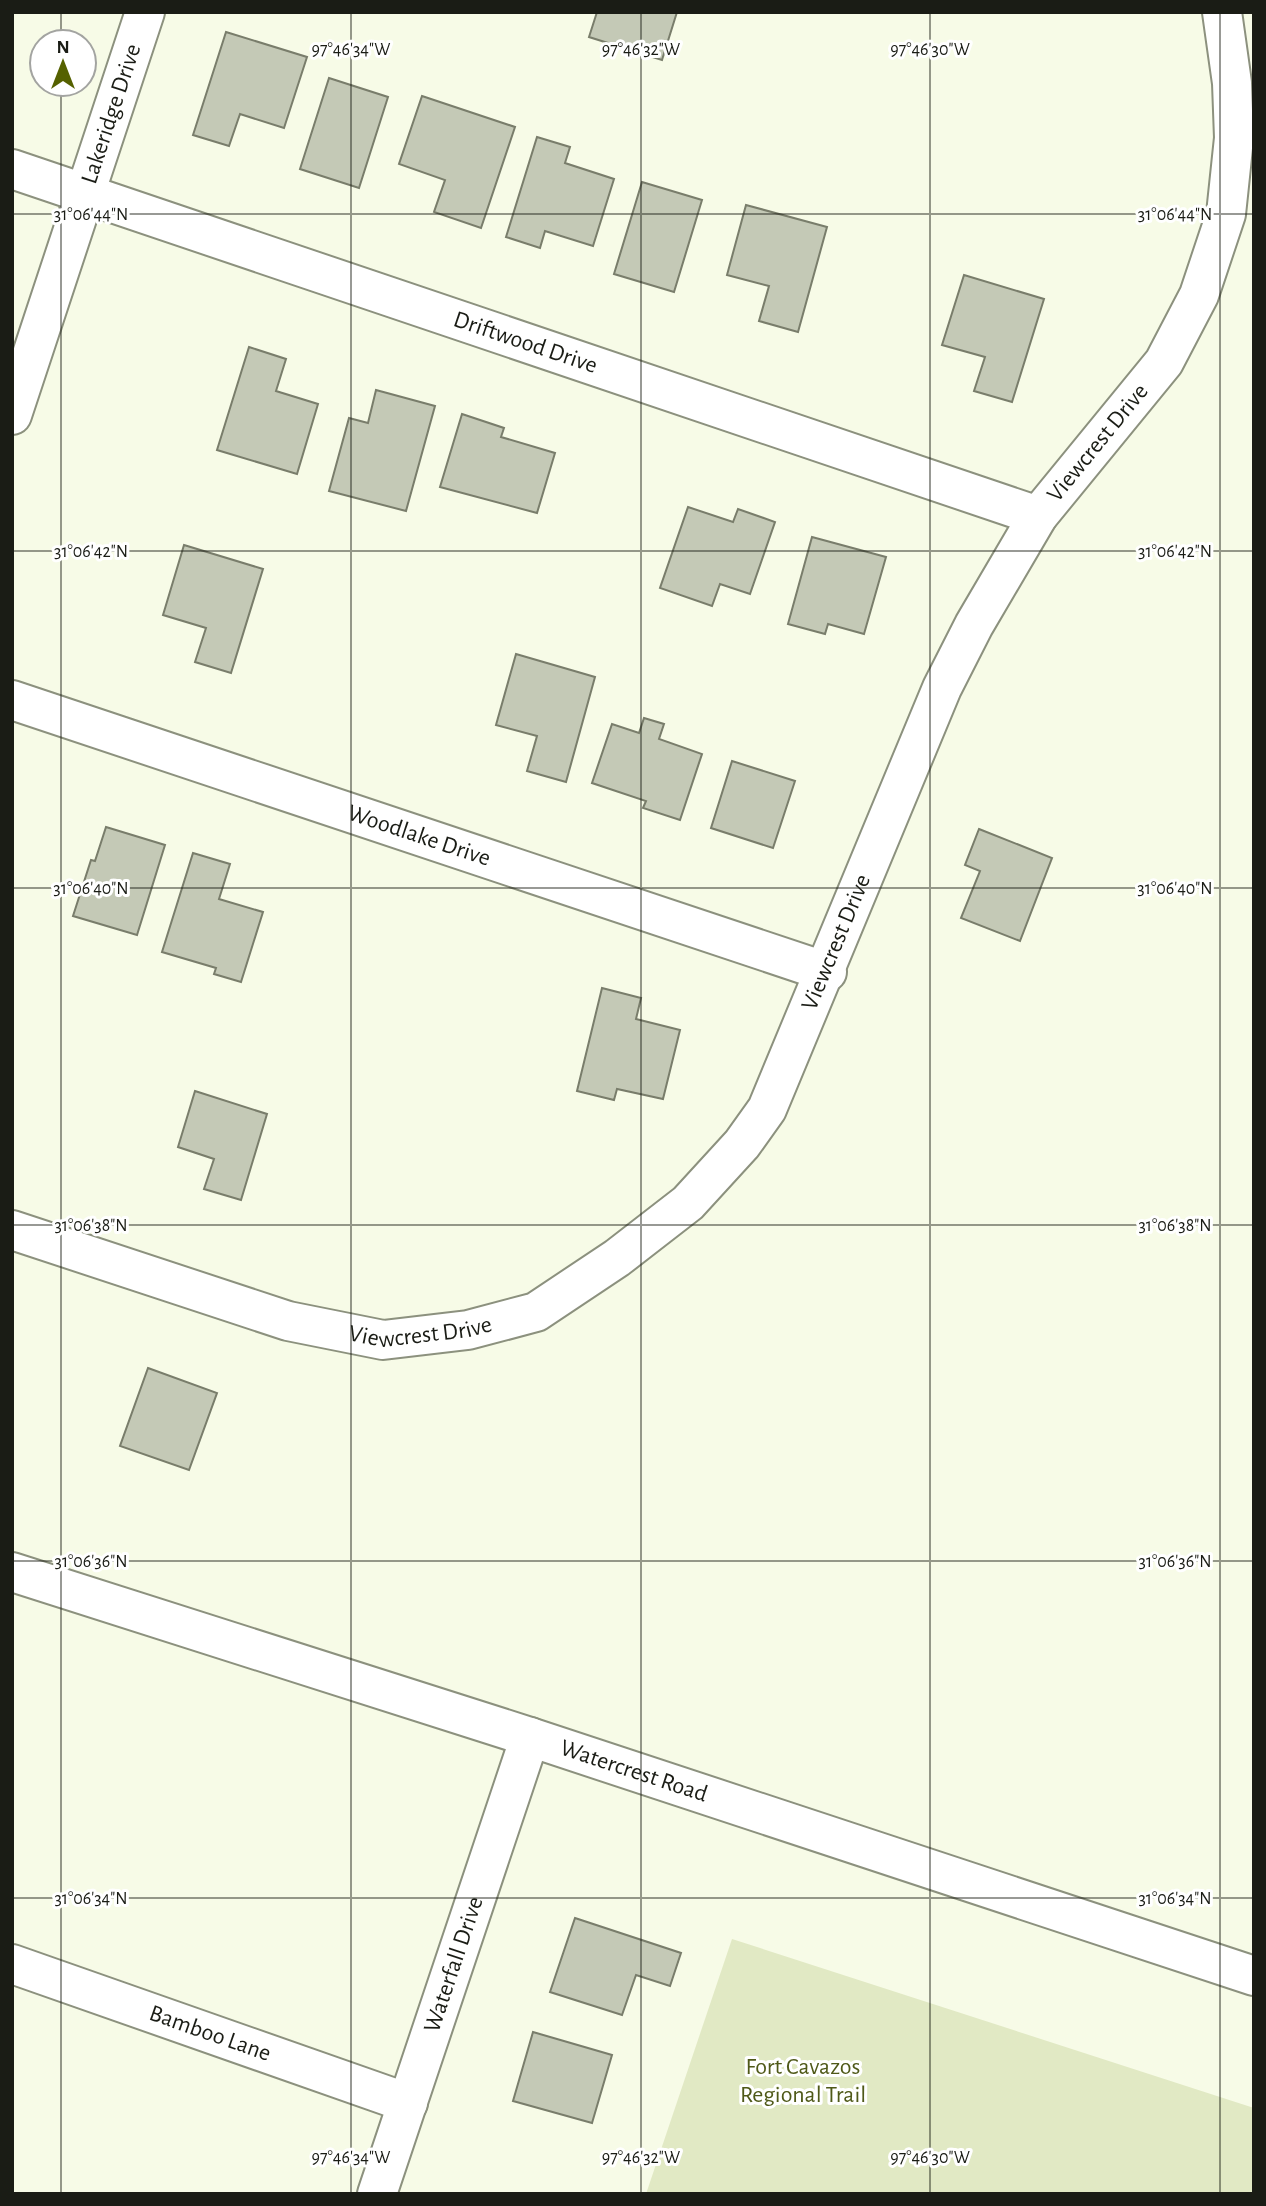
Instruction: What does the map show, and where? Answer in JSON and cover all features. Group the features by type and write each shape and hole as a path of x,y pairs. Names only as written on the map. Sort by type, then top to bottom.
{"street":[{"name":"Lakeridge Drive","path":"12,415 145,12"},
{"name":"Viewcrest Drive","path":"12,1230 288,1321 383,1340 468,1330 536,1312 617,1258 688,1203 741,1144 767,1108 827,972 942,688 974,625 1038,516 1164,362 1199,295 1226,214 1234,138 1232,83 1222,12"},
{"name":"Driftwood Drive","path":"12,169 1038,516"},
{"name":"Woodlake Drive","path":"12,700 827,972"},
{"name":"Watercrest Road","path":"12,1572 530,1737 1254,1976"},
{"name":"Waterfall Drive","path":"377,2194 530,1737"},
{"name":"Bamboo Lane","path":"12,1964 408,2103"}],"green space":[{"name":"Fort Cavazos Regional Trail","path":"732,1939 1254,2108 1254,2194 646,2194"}],"building":[{"path":"597,12 677,12 662,60 589,37"},
{"path":"226,32 307,57 284,128 240,114 229,146 193,135"},
{"path":"329,78 388,97 359,188 300,169"},
{"path":"422,96 515,127 481,228 434,212 445,180 399,164"},
{"path":"537,137 570,147 565,163 614,179 593,246 545,231 540,248 506,237"},
{"path":"642,182 702,200 674,292 614,274"},
{"path":"746,205 827,227 798,332 759,321 769,286 727,275"},
{"path":"964,275 1044,299 1012,402 974,391 985,357 942,345"},
{"path":"249,347 286,359 276,391 318,404 297,474 217,450"},
{"path":"376,390 435,406 406,511 329,491 349,418 368,423"},
{"path":"462,414 504,428 501,437 555,453 537,513 440,487"},
{"path":"688,507 733,522 738,509 775,522 750,594 720,584 712,606 660,588"},
{"path":"812,537 886,557 864,634 828,624 825,634 788,624"},
{"path":"184,545 263,569 231,673 195,662 206,628 163,615"},
{"path":"516,654 595,677 566,782 527,771 537,736 496,725"},
{"path":"644,718 664,724 659,739 702,754 680,820 643,808 646,801 592,783 612,724 639,733"},
{"path":"732,761 795,781 773,848 711,828"},
{"path":"106,827 165,845 137,935 73,916 91,860 95,861"},
{"path":"979,829 1052,858 1020,941 961,918 980,871 965,865"},
{"path":"193,853 230,864 219,899 263,912 241,982 214,974 216,968 162,952"},
{"path":"602,988 641,998 636,1019 680,1030 663,1099 617,1089 614,1100 577,1091"},
{"path":"195,1091 267,1114 241,1200 204,1189 214,1159 178,1147"},
{"path":"148,1368 217,1393 189,1470 120,1446"},
{"path":"575,1918 681,1953 670,1986 636,1975 622,2015 550,1992"},
{"path":"533,2032 612,2055 592,2123 513,2101"}]}
